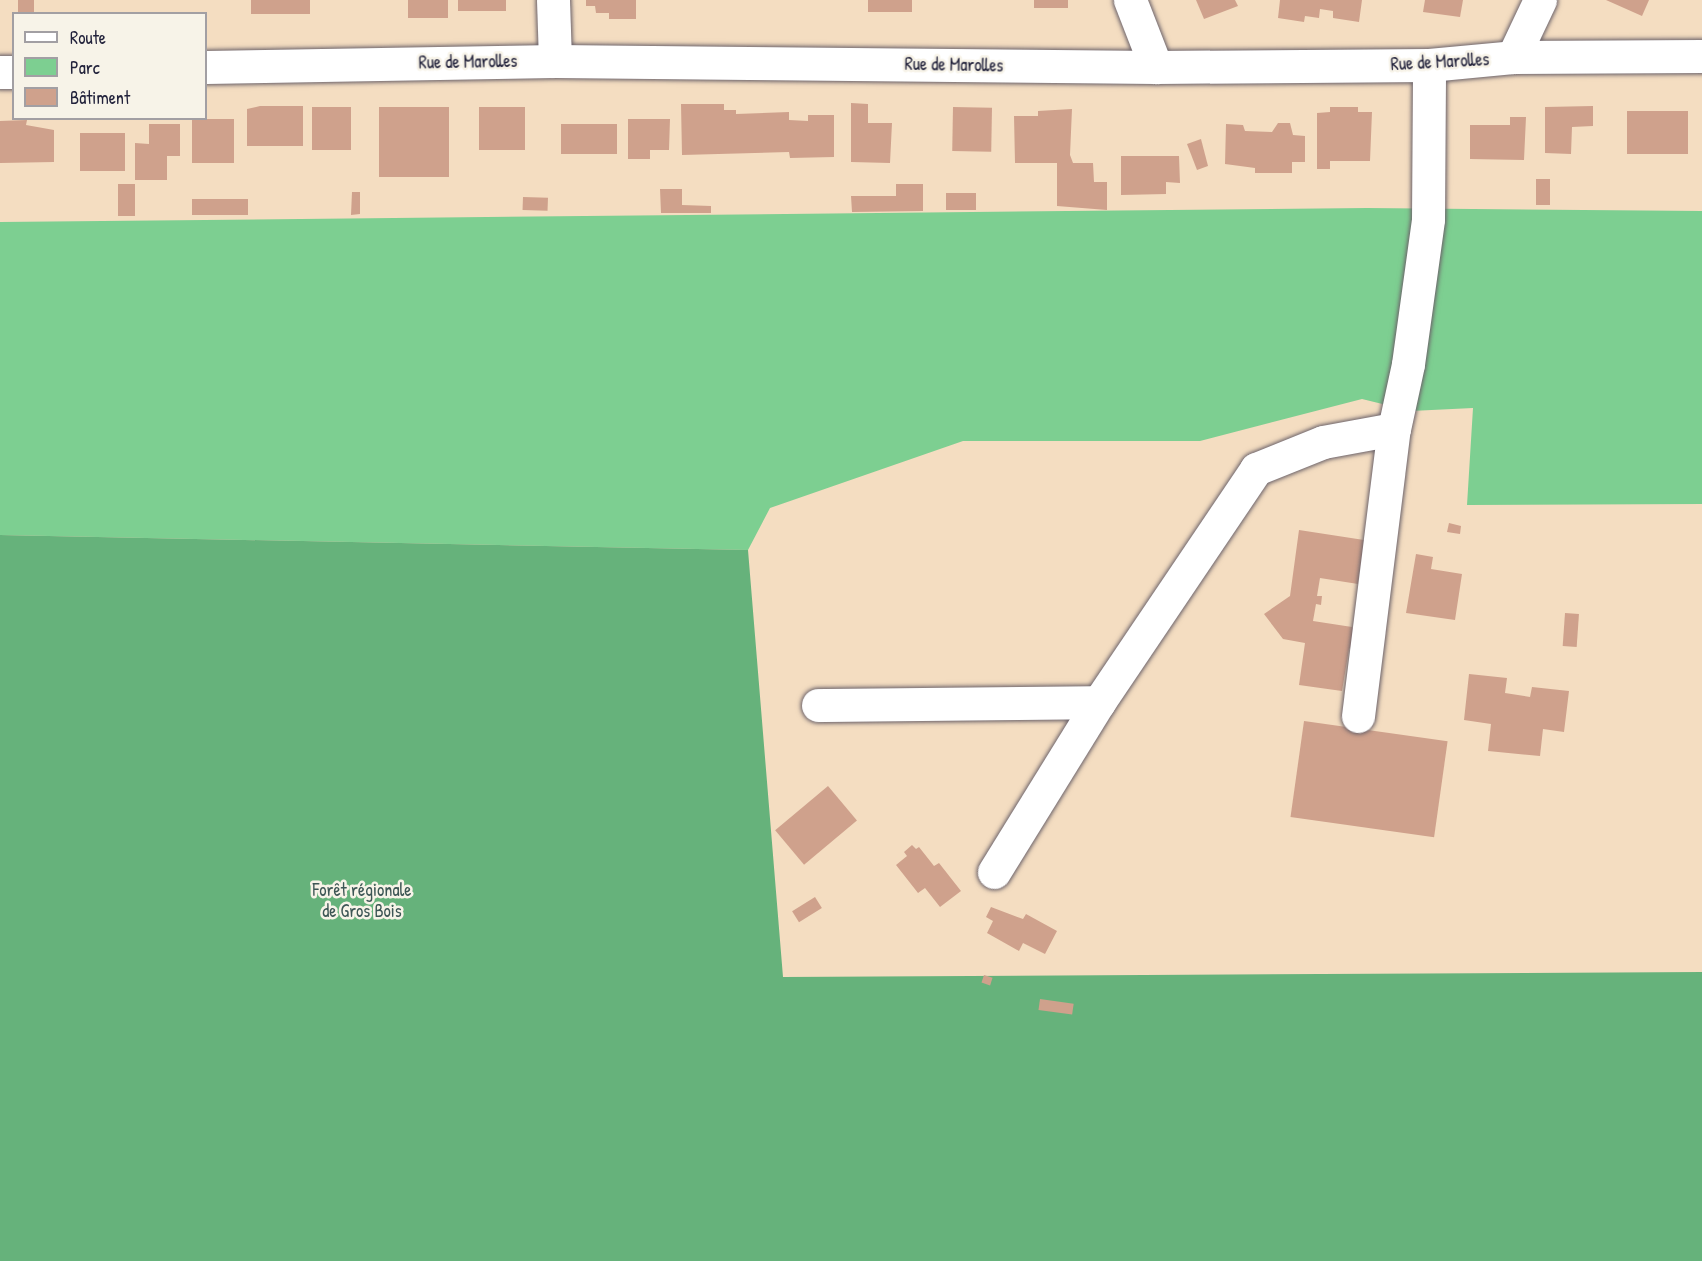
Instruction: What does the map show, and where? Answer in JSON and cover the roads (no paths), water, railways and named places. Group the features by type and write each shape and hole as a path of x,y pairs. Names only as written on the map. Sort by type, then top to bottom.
{"street":[{"path":"553,0 555,61"},
{"path":"1130,0 1156,67"},
{"path":"1513,57 1540,0"},
{"name":"Rue de Marolles","path":"207,67 555,61 1156,67 1429,65 1513,57 1702,56"},
{"path":"1358,716 1394,429 1408,363 1428,219 1429,65"},
{"path":"994,872 1099,702 1256,469 1323,442 1394,429"},
{"path":"818,705 1099,702"}],"park label":[{"name":"Forêt régionale de Gros Bois","path":"362,901"}]}
